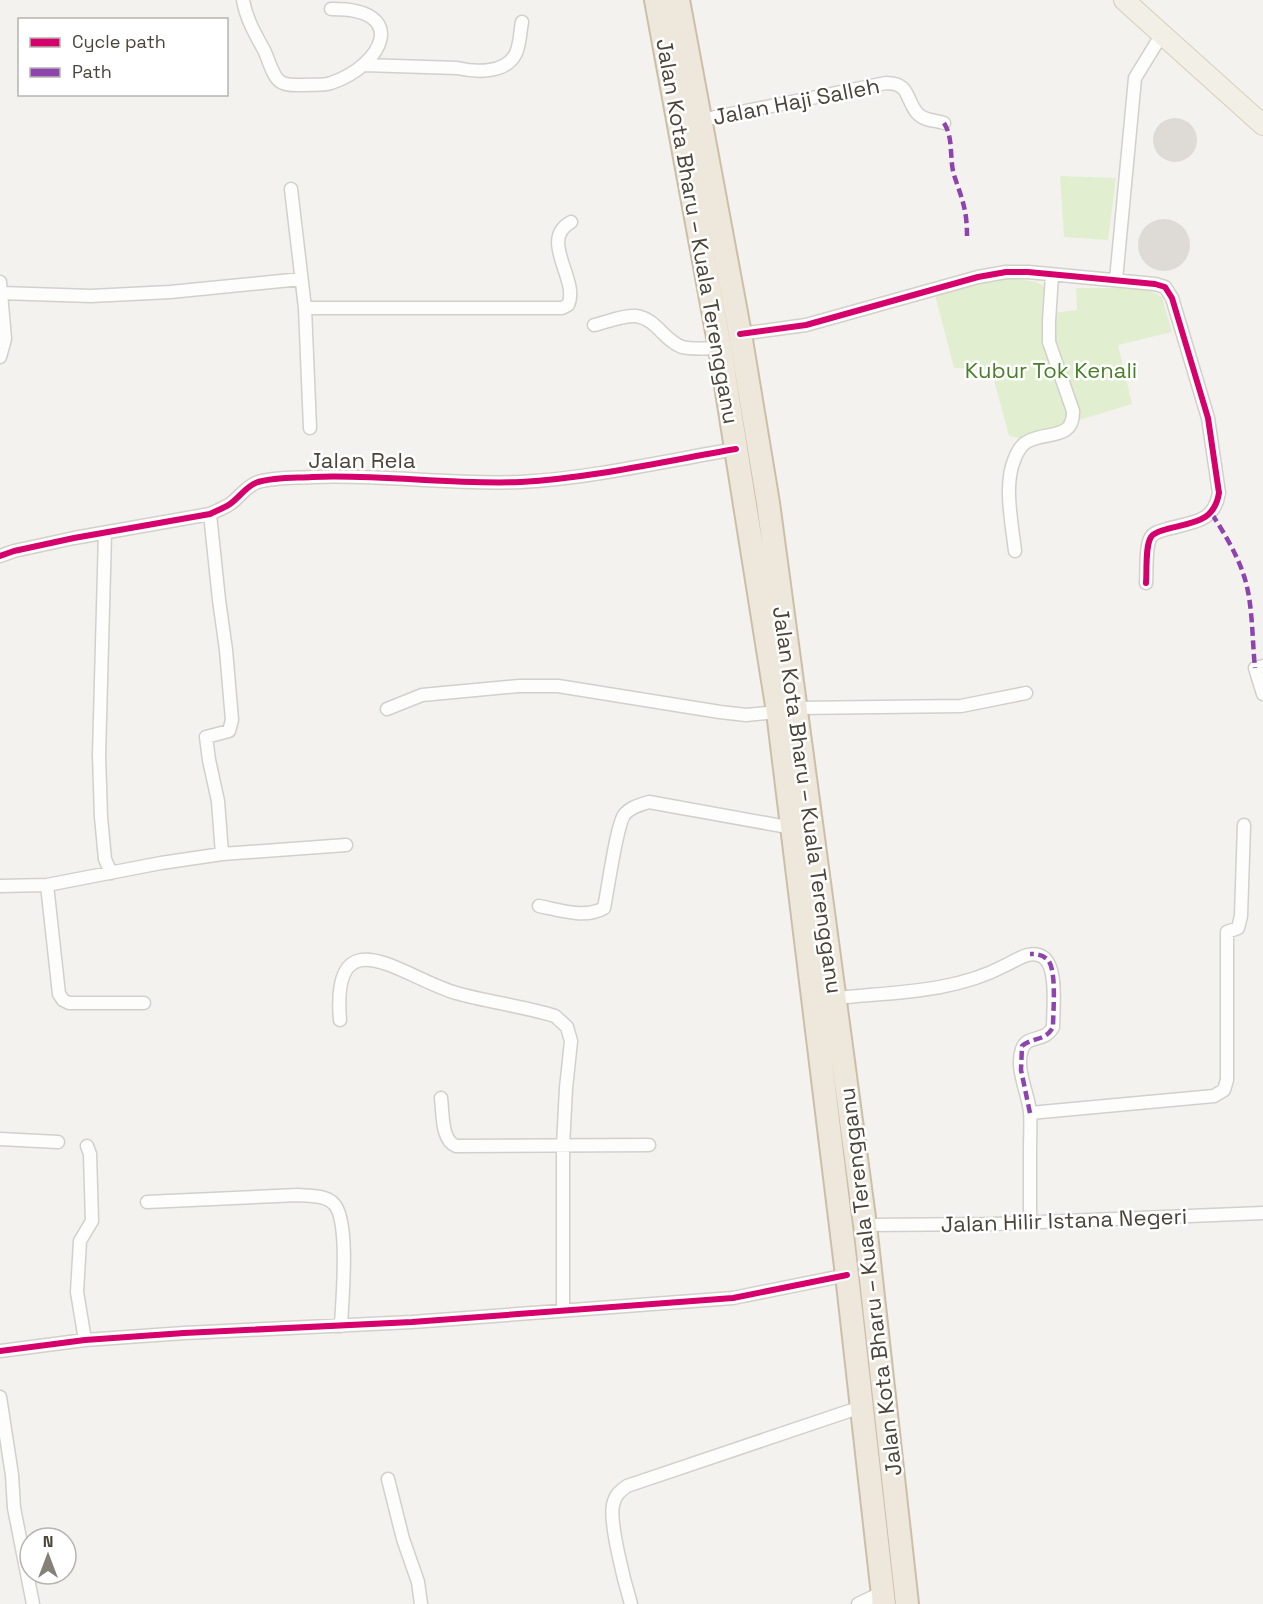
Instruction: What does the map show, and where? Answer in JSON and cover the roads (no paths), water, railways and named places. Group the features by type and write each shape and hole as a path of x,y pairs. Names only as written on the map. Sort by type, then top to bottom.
{"highway":[{"name":"Jalan Kota Bharu – Kuala Terengganu","path":"656,0 720,348 736,449 787,710 836,998 865,1225 907,1604"},
{"name":"Jalan Kota Bharu – Kuala Terengganu","path":"678,0 740,334 768,503 787,710 793,828 883,1598"}],"main road":[{"path":"1124,0 1263,125"}],"street":[{"path":"243,0 245,12 271,63 275,76 280,82 291,85 329,84 363,65 373,57 379,47 380,28 377,21 370,15 360,11 331,9"},
{"path":"363,65 457,68 471,71 492,70 506,64 515,55 522,22"},
{"path":"1116,280 1135,78 1162,34"},
{"name":"Jalan Haji Salleh","path":"701,120 886,83 897,83 904,89 917,113 925,119 944,123"},
{"path":"291,189 305,308 310,428"},
{"path":"305,308 562,308 568,305 570,294 558,242 564,225 571,222"},
{"path":"740,334 806,325 978,277 1006,272 1116,280 1165,287 1172,298 1208,418 1219,493 1217,505 1212,514 1201,520 1158,531 1151,537 1148,545 1146,584"},
{"path":"1015,551 1008,478 1015,457 1025,443 1068,430 1074,420 1050,342 1048,321 1052,274"},
{"path":"0,357 5,339 0,288 91,296 302,279"},
{"path":"594,325 634,316 648,319 670,341 682,347 720,348"},
{"name":"Jalan Rela","path":"0,556 24,549 210,514 229,505 248,487 277,479 335,476 412,478 456,482 520,482 567,477 736,449"},
{"path":"210,514 232,720 229,732 206,737 218,801 222,854"},
{"path":"105,534 99,755 105,860 111,873"},
{"path":"1263,666 1255,668 1263,694"},
{"path":"387,709 423,695 519,686 558,686 746,715 787,710 961,706 1026,693"},
{"path":"539,906 580,914 594,914 604,908 620,828 624,815 634,806 649,802 793,828"},
{"path":"1030,1113 1214,1096 1224,1090 1227,1080 1227,932 1238,928 1244,825"},
{"path":"0,886 47,885 222,854 346,845"},
{"path":"47,885 59,994 63,1000 69,1003 144,1003"},
{"path":"836,998 964,983 1030,954 1041,955 1050,962 1053,973 1053,1027 1050,1034 1029,1040 1022,1046 1021,1070 1030,1113 1030,1223"},
{"path":"340,1020 339,984 345,969 357,962 374,960 389,964 454,993 555,1016 567,1027 571,1041 563,1146 563,1309"},
{"path":"441,1098 446,1136 451,1144 468,1146 649,1145"},
{"path":"0,1139 58,1142"},
{"path":"85,1340 77,1292 80,1241 93,1221 90,1154 87,1146"},
{"path":"147,1202 319,1196 334,1203 340,1215 344,1241 341,1326"},
{"name":"Jalan Hilir Istana Negeri","path":"865,1225 1030,1223 1263,1213"},
{"path":"0,1352 85,1340 341,1326 733,1298 847,1275"},
{"path":"0,1396 12,1475 18,1536 33,1604"},
{"path":"631,1604 623,1577 614,1522 612,1506 617,1494 627,1486 861,1407"},
{"path":"388,1479 403,1539 418,1582 421,1604"},
{"path":"858,1604 883,1598"}],"park label":[{"name":"Kubur Tok Kenali","path":"1051,370"}]}
